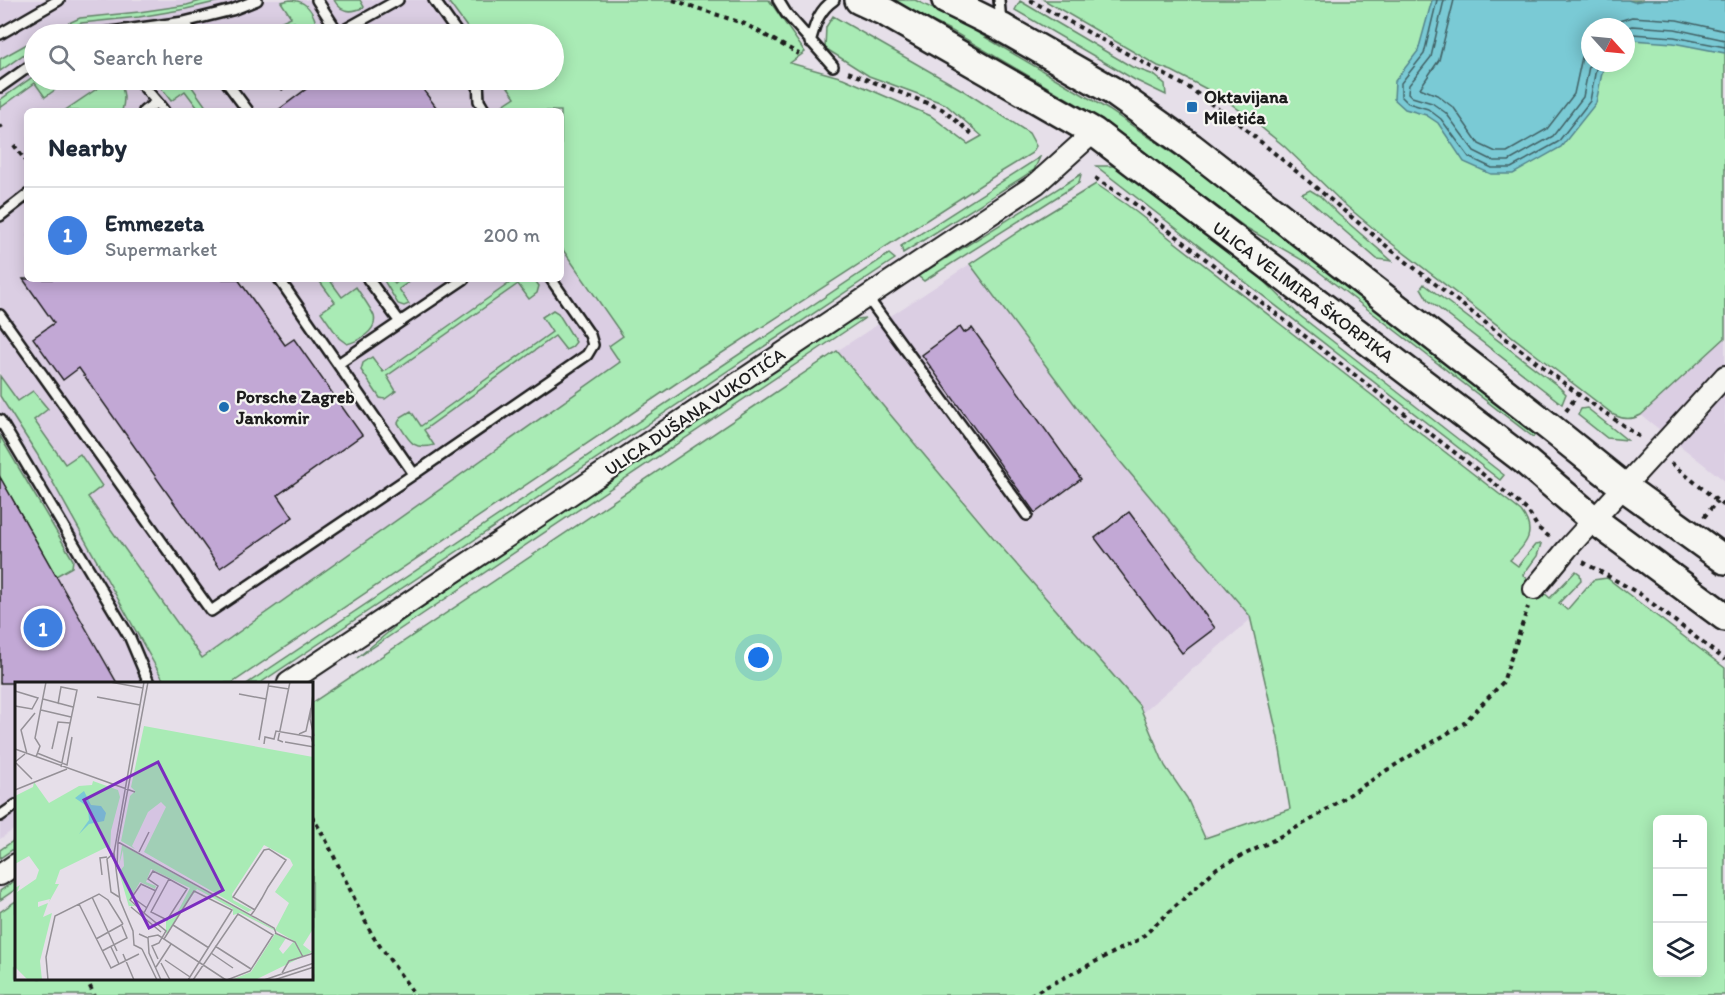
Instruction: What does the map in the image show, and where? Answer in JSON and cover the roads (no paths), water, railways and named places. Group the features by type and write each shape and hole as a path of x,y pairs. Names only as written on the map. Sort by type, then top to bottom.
{"main road":[{"name":"ULICA VELIMIRA ŠKORPIKA","path":"859,0 885,12 1094,132 1524,460 1594,520 1725,617"},
{"path":"945,0 1001,27 1110,90 1191,147 1624,487 1725,560"}],"street":[{"name":"ULICA DUŠANA VUKOTIĆA","path":"290,682 1036,184 1094,132"},
{"path":"1534,589 1567,549 1725,376"},
{"path":"0,875 15,865"}],"lane":[{"path":"0,34 59,0"},
{"path":"170,24 232,10 257,0"},
{"path":"317,0 332,24"},
{"path":"356,24 399,0"},
{"path":"434,0 451,24"},
{"path":"778,0 810,42 833,66"},
{"path":"810,42 818,16 825,6 834,0"},
{"path":"999,0 1001,27"},
{"path":"0,87 24,70"},
{"path":"147,90 162,108"},
{"path":"234,90 246,108"},
{"path":"478,90 479,100 483,108"},
{"path":"148,108 157,102"},
{"path":"0,216 24,197"},
{"path":"281,282 414,474"},
{"path":"370,282 400,321"},
{"path":"338,364 459,282"},
{"path":"0,315 211,611 587,355 592,345 590,335 553,282"},
{"path":"867,297 1027,515"},
{"path":"0,420 130,638 149,682"},
{"path":"0,816 15,806"}],"water":[{"path":"1432,0 1628,0 1634,2 1725,0 1725,53 1673,43 1635,40 1635,18 1581,18 1581,72 1602,72 1596,103 1561,147 1513,174 1491,174 1464,162 1438,123 1426,115 1405,109 1394,99 1395,81 1418,51"}],"place":[{"name":"Oktavijana Miletića","path":"1192,107"},
{"name":"Porsche Zagreb Jankomir","path":"224,407"},
{"name":"Emmezeta","path":"43,628"}]}
